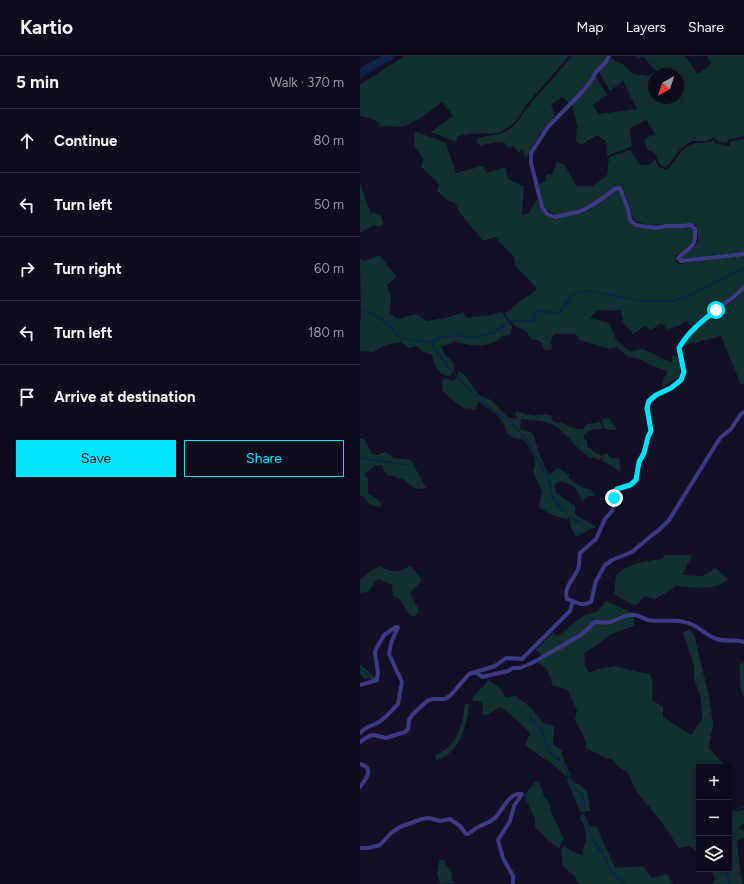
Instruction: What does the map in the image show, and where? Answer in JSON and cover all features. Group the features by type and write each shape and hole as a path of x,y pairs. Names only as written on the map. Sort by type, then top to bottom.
{"street":[{"path":"609,56 581,93 548,126 531,153 531,163 542,208 547,214 555,217 581,211 588,208 615,189 620,188 628,209 630,220 636,225 656,228 691,225 695,229 695,241 691,248 678,258 681,261 744,254"},
{"path":"744,287 737,296 700,322 683,342 679,348 684,372 681,380 671,388 656,395 649,401 647,408 651,431 644,453 639,462 636,480 630,485 617,489 614,492 614,506 612,511 605,519 596,539 580,553 580,564 571,580 566,596 567,600 583,605 587,605 591,602 596,581 605,565 622,555 632,552 669,520 720,438 731,429 744,412"},
{"path":"360,742 369,736 374,735 386,738 405,732 408,729 409,720 412,715 421,706 433,699 445,699 450,696 469,674 495,666 506,658 522,659 570,612 573,601"},
{"path":"476,672 482,677 513,668 520,668 532,663 574,639 596,622 610,622 620,617 634,615 648,620 680,620 693,625 715,639 744,642"},
{"path":"360,685 377,680 376,649 388,632 398,627 397,632 393,637 389,654 402,682 398,704 384,719 378,723 366,726 360,733"},
{"path":"360,764 368,768 369,771 360,787"},
{"path":"360,848 380,845 391,833 400,827 429,818 437,821 450,819 460,826 466,834 468,834 493,819 508,800 514,795 522,794 514,806 510,821 498,840 503,858 513,876 513,884"}],"green space":[{"path":"404,56 569,56 527,104 516,121 507,128 498,133 458,136 456,142 431,132 453,116 442,102 417,120 400,127 381,127 379,123 372,119 360,116 360,85"},
{"path":"572,56 607,56 570,104 562,97 551,104 555,116 539,135 526,158 523,151 518,152 514,146 509,148 505,143 500,142 480,145 477,143 478,138 500,134 511,128"},
{"path":"635,56 685,56 698,74 711,65 707,56 744,56 744,136 728,140 727,143 717,141 714,137 707,141 690,142 680,150 666,167 660,165 655,153 647,150 644,139 655,134 646,120 630,128 632,146 607,156 606,141 597,135 581,145 576,141 577,125 572,105 582,95 596,76 607,95 593,105 599,114 637,109 623,81 610,91 599,72 611,58 624,65 633,74 648,76 648,104 684,104 684,68 653,68 644,57 637,59"},
{"path":"415,131 446,143 456,173 483,166 486,173 506,167 508,179 524,186 522,215 529,213 537,199 540,208 547,215 582,213 615,191 620,190 627,210 628,220 636,225 656,230 666,227 690,227 694,231 695,236 690,248 676,255 675,259 679,264 744,255 744,285 735,295 698,320 693,327 686,321 679,326 667,329 661,323 651,330 645,326 633,334 623,322 621,309 616,311 598,310 590,318 609,323 616,339 625,348 631,351 643,349 672,363 672,356 679,356 681,371 680,376 664,386 662,382 668,371 650,365 638,358 629,357 616,347 610,349 579,340 576,334 554,334 551,340 552,349 545,351 540,341 530,339 527,332 514,325 505,313 537,289 515,265 514,257 495,237 483,241 460,213 455,203 449,201 437,191 439,183 421,167 423,159 414,146"},
{"path":"744,139 744,252 682,259 681,257 695,247 698,241 698,231 696,225 656,225 636,221 632,218 630,207 622,186 613,188 601,198 581,210 556,215 547,210 543,205 538,185 546,181 546,174 552,175 557,162 565,165 576,186 592,186 607,176 609,157 630,150 640,165 650,165 655,160 659,167 667,170 685,148 696,143 714,140 715,143 730,146 730,142"},
{"path":"360,183 370,212 381,215 383,226 372,226 360,233"},
{"path":"379,255 397,277 387,285 391,297 390,312 397,319 416,314 427,321 449,317 463,312 466,318 502,312 512,327 510,335 502,336 497,341 486,345 480,346 455,341 441,347 446,356 453,362 454,371 450,376 446,376 440,372 432,355 422,351 417,346 408,348 401,342 385,345 373,352 360,351 360,259 365,261"},
{"path":"744,290 744,384 741,384 721,336 682,346 701,323 738,297"},
{"path":"458,371 464,374 479,395 491,400 508,418 517,419 515,412 531,415 548,414 551,415 552,420 577,429 583,429 587,424 601,423 602,429 591,430 583,437 587,441 587,446 601,455 602,457 600,460 583,453 561,431 546,422 521,419 520,429 533,433 539,454 549,475 558,468 570,475 568,478 579,486 591,489 595,496 589,496 583,501 570,484 562,481 554,484 556,493 575,506 575,514 596,527 576,537 571,527 570,519 554,516 539,507 542,492 533,472 535,462 533,455 524,440 512,437 507,433 506,428 500,419 478,401 476,409 463,408 442,391 443,378 454,381 457,378"},
{"path":"606,418 610,419 612,424 617,427 616,430 604,428 602,420"},
{"path":"360,438 364,439 372,454 377,455 385,452 395,458 411,460 426,488 415,489 402,479 386,475 382,465 374,466 364,474 368,479 368,494 375,497 380,502 381,507 370,505 364,497 360,495"},
{"path":"603,454 607,454 612,458 619,458 621,472 602,461"},
{"path":"665,555 692,555 682,575 702,576 716,568 728,579 717,586 703,588 675,586 666,593 654,599 644,596 638,604 634,605 614,594 616,575 621,571 638,563 662,559"},
{"path":"377,565 394,571 411,566 422,580 410,593 419,611 415,617 409,615 400,599 393,595 392,585 378,579 368,592 360,593 360,580 378,567"},
{"path":"606,601 633,613 619,615 610,621 594,621 580,634 543,656 536,650 553,632 557,636 585,615 597,612"},
{"path":"634,616 634,626 611,634 584,654 585,666 589,673 598,669 615,666 650,674 653,684 652,700 663,707 663,717 691,735 702,720 701,699 694,679 694,665 683,633 689,629 694,635 709,696 713,724 709,748 723,764 696,764 696,852 689,846 679,848 660,820 638,794 627,772 617,766 613,760 586,748 585,739 575,720 577,710 567,689 553,686 547,669 537,662 597,623"},
{"path":"744,663 744,697 740,685 739,664"},
{"path":"360,664 376,678 372,680 370,678 364,679 360,673"},
{"path":"487,679 499,687 506,698 515,696 530,707 543,723 554,726 553,745 561,750 564,761 571,775 566,776 525,745 530,733 516,719 500,707 487,715 482,714 483,705 479,701 474,701 472,698 487,682"},
{"path":"465,703 469,704 461,738 451,751 436,760 435,755 449,746 458,734 461,727"},
{"path":"568,777 587,791 590,811 580,812 567,780"},
{"path":"536,781 539,781 545,798 549,802 551,812 564,839 559,848 548,841 535,827 535,819 524,795"},
{"path":"744,810 744,823 739,828 744,831 744,838 737,840 743,884 712,884 715,879 712,872 732,872 732,812"},
{"path":"582,814 584,814 590,827 596,826 615,868 643,866 652,878 667,874 673,884 579,884 574,875 563,867 561,850 564,845 571,851 582,855 586,840 586,832 580,819"},
{"path":"439,860 444,860 452,874 451,878 455,884 440,884 437,873"}],"waterway":[{"path":"360,75 365,70 390,56"},
{"path":"360,309 371,313 382,320 400,338 430,342 441,337 475,337 495,332 509,321 532,321 538,311 559,313 575,292 589,291 643,301 673,301 692,294 744,268"},
{"path":"430,342 449,368 473,394 496,413 511,422 528,441 548,478 552,497 565,513 581,524"},
{"path":"360,458 408,465"},
{"path":"360,669 367,674"},
{"path":"530,718 541,729 549,752 563,763 574,787 583,796 585,803 584,817 590,835 605,858 612,873 625,884"},
{"path":"732,811 744,807"},
{"path":"727,872 729,884"}],"route":[{"path":"614,498 614,492 617,489 630,485 636,480 639,462 644,453 651,431 647,408 649,401 656,395 671,388 681,380 684,372 679,348 700,322 716,310"}]}
